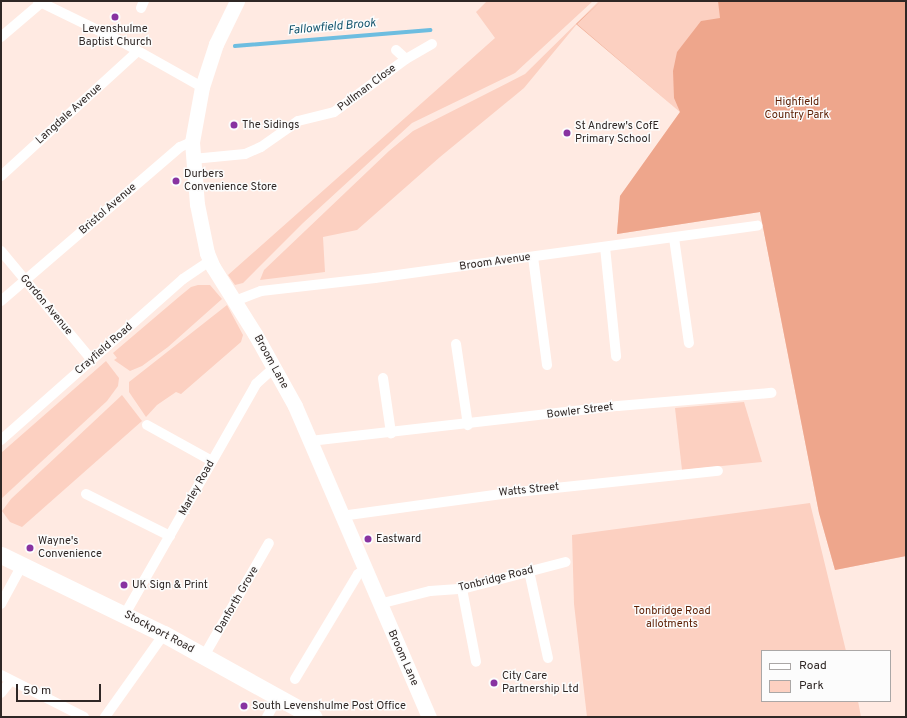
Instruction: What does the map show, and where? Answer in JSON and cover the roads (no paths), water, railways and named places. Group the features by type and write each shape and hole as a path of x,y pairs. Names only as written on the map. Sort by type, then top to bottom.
{"highway":[{"name":"Stockport Road","path":"1,555 164,634 314,717"}],"main road":[{"name":"Broom Lane","path":"237,1 220,35 202,86 192,142 197,204 210,261 274,367 310,441 341,516 429,717"}],"street":[{"path":"1,37 40,2 202,86"},
{"name":"Pullman Close","path":"193,159 233,156 253,151 298,121 334,112 406,59 432,44"},
{"name":"Pullman Close","path":"396,50 406,59"},
{"name":"Langdale Avenue","path":"1,176 137,52"},
{"name":"Bristol Avenue","path":"1,302 180,147 192,142"},
{"name":"Broom Avenue","path":"237,304 252,292 533,257 757,226"},
{"path":"674,238 689,343"},
{"path":"605,247 616,356"},
{"name":"Gordon Avenue","path":"1,251 91,359"},
{"path":"533,257 546,365"},
{"name":"Crayfield Road","path":"1,440 182,279 210,261"},
{"path":"456,344 468,425"},
{"name":"Marley Road","path":"125,614 256,384 274,367"},
{"path":"383,378 391,433"},
{"name":"Bowler Street","path":"310,441 468,425 618,406 771,393"},
{"path":"147,425 212,461"},
{"name":"Watts Street","path":"341,516 517,492 718,471"},
{"path":"86,494 170,536"},
{"name":"Danforth Grove","path":"204,656 269,543"},
{"name":"Tonbridge Road","path":"379,604 430,591 462,589 566,562"},
{"path":"1,604 22,565"},
{"path":"294,679 358,574 365,570"},
{"path":"529,571 548,658"},
{"path":"462,589 476,662"},
{"path":"104,717 164,634"},
{"path":"1,675 84,717"},
{"path":"1,693 11,680"},
{"path":"267,717 278,696"}],"waterway":[{"name":"Fallowfield Brook","path":"235,46 430,30"}],"place":[{"name":"Levenshulme Baptist Church","path":"115,17"},
{"name":"The Sidings","path":"234,125"},
{"name":"St Andrew's CofE Primary School","path":"567,133"},
{"name":"Durbers Convenience Store","path":"176,181"},
{"name":"Eastward","path":"368,539"},
{"name":"Wayne's Convenience","path":"30,548"},
{"name":"UK Sign & Print","path":"124,585"},
{"name":"City Care Partnership Ltd","path":"494,683"},
{"name":"South Levenshulme Post Office","path":"244,706"}],"park label":[{"name":"Highfield Country Park","path":"797,109"},
{"name":"Tonbridge Road allotments","path":"672,618"}]}
